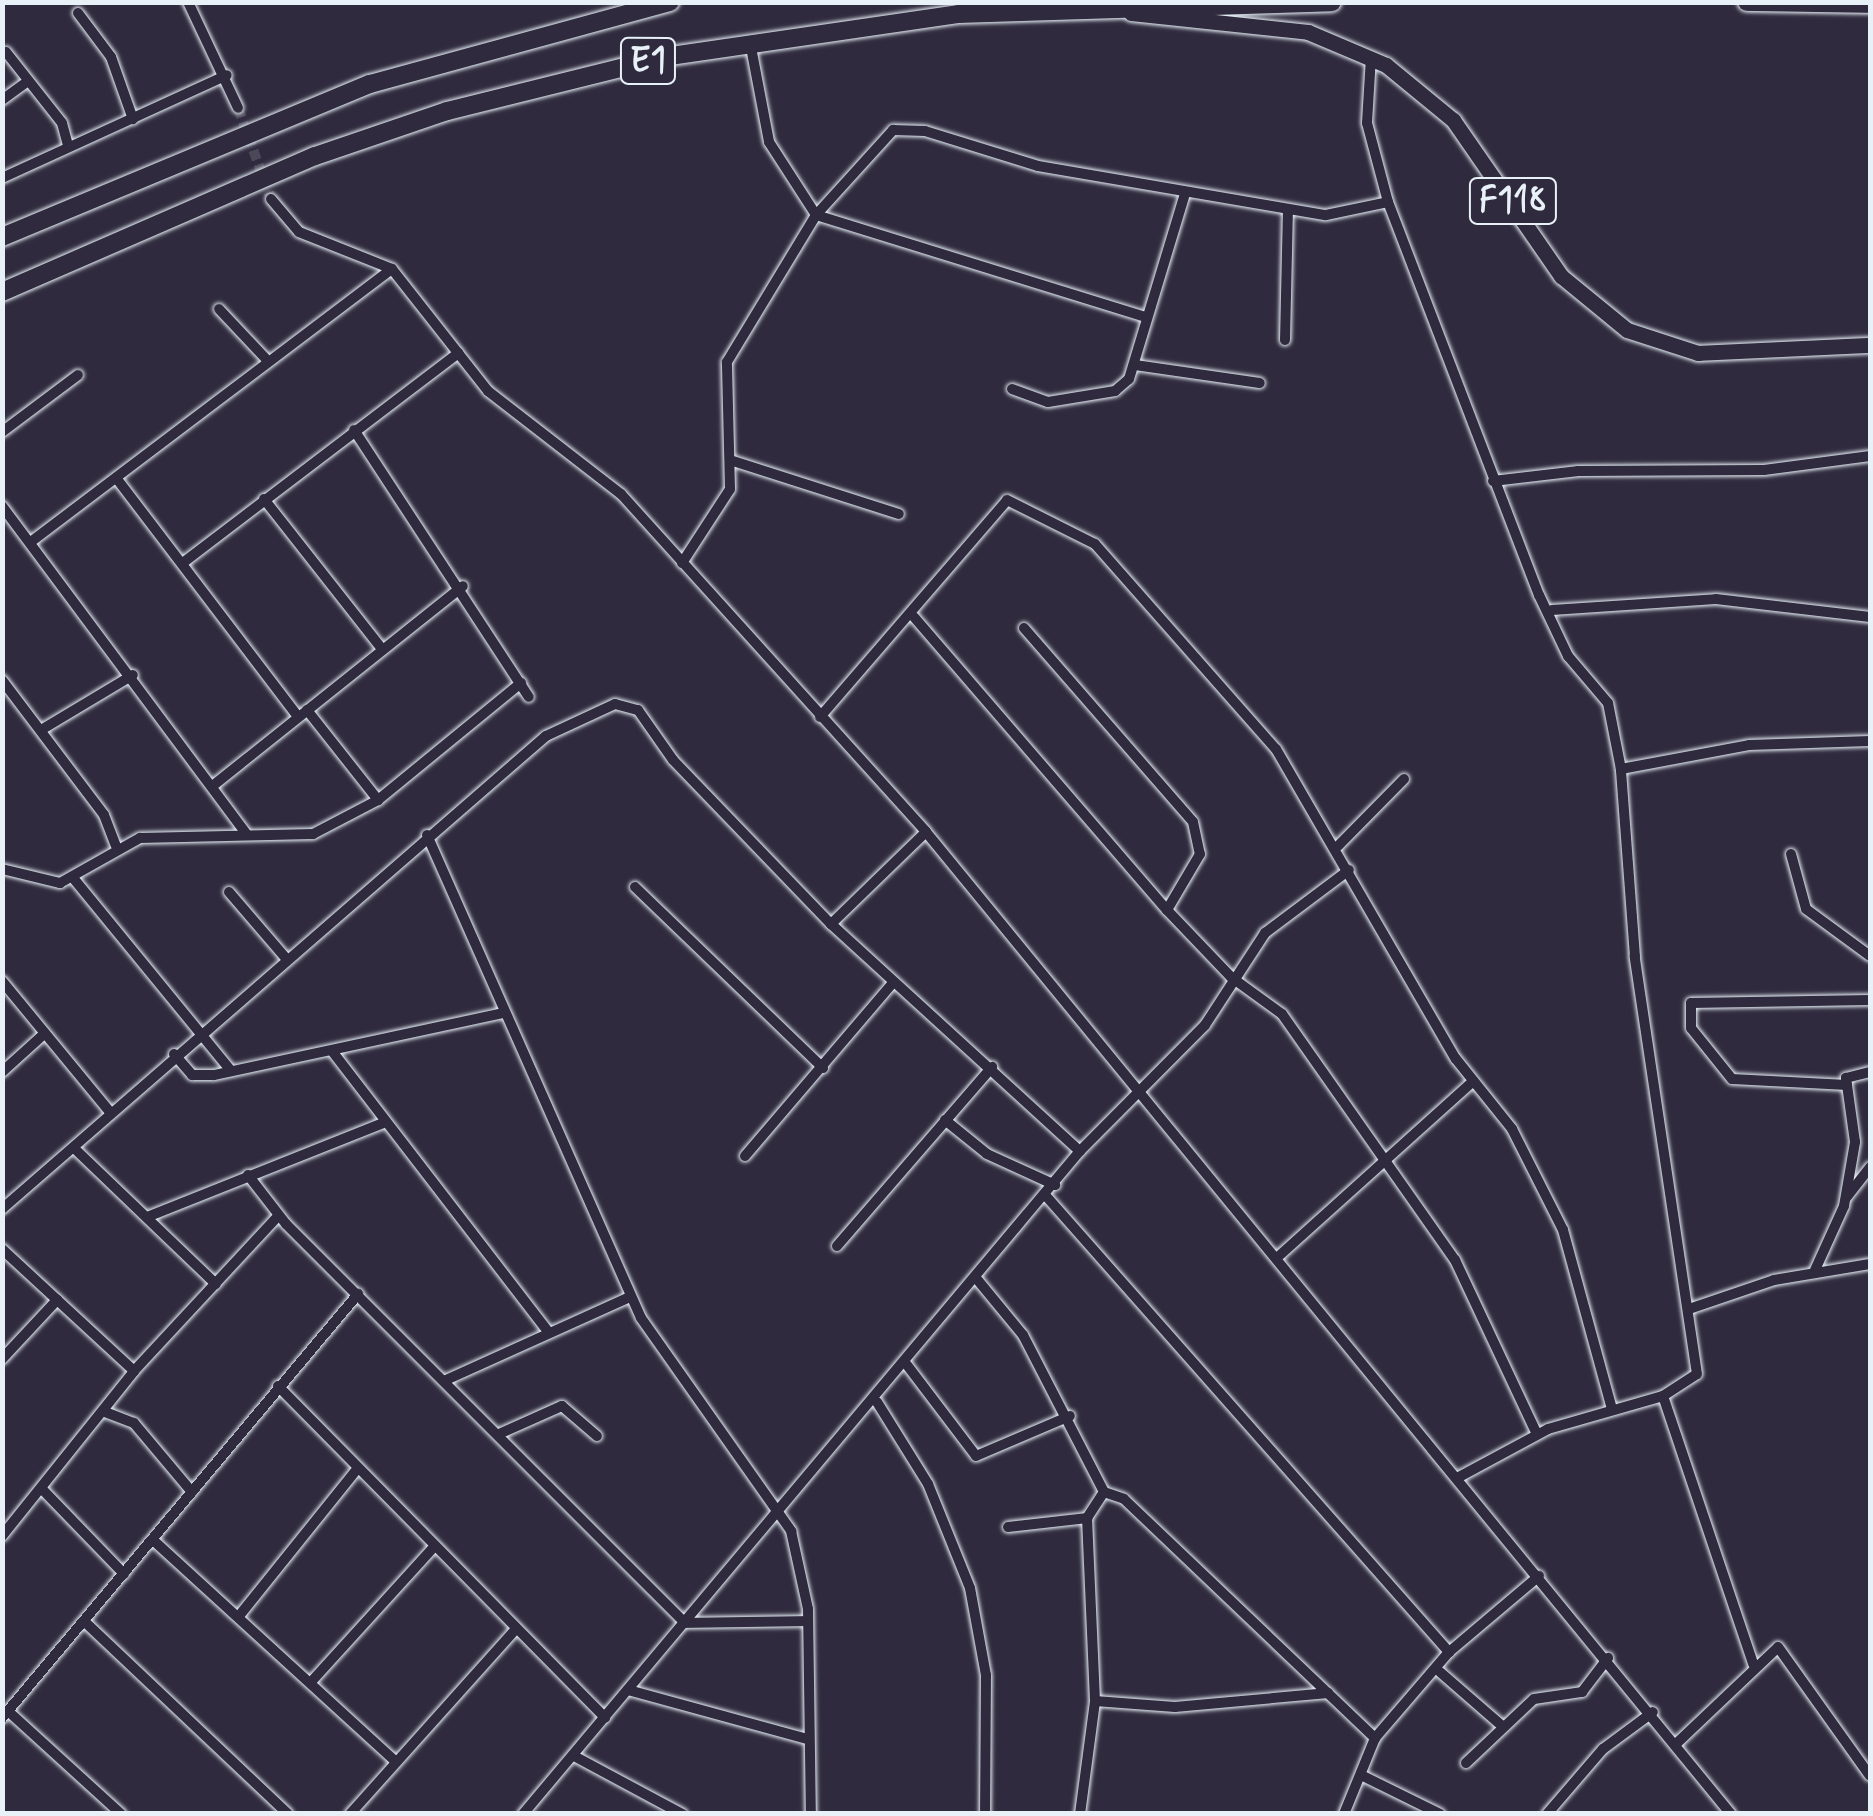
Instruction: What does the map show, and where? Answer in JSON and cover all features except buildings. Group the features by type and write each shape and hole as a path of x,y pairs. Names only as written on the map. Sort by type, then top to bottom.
{"highway":[{"name":"E1","path":"2,237 370,84 670,2"},
{"name":"E1","path":"2,292 163,214 448,111 750,41 1118,4 1150,9 1332,2"},
{"path":"1747,2 1870,4"}],"main road":[{"name":"F118","path":"1150,9 1308,32 1371,57 1453,120 1560,276 1626,330 1698,353 1870,345"}],"street":[{"path":"188,2 227,74 238,108"},
{"path":"78,13 112,57 133,119"},
{"path":"750,41 769,142 816,215 1146,317"},
{"path":"6,52 72,144 56,153"},
{"path":"1371,57 1367,123 1388,202 1493,482 1552,610 1568,656 1608,702 1621,769 1635,957 1698,1374 1663,1396 1611,1406 1537,1434 1460,1477"},
{"path":"2,178 227,74"},
{"path":"2,100 27,82"},
{"path":"682,563 720,508 734,461 722,398 726,362 816,215 900,127 1185,194 1326,215 1388,202"},
{"path":"1012,389 1048,402 1115,391 1135,365 1185,194"},
{"path":"271,199 299,232 392,268 458,353 524,424 620,494 926,832 1140,1084 1654,1712 1731,1814"},
{"path":"1285,340 1288,209"},
{"path":"32,541 392,268"},
{"path":"219,309 268,361"},
{"path":"184,562 458,353"},
{"path":"1135,365 1260,383"},
{"path":"2,432 78,375"},
{"path":"354,430 463,586 530,697"},
{"path":"1493,482 1578,470 1764,470 1870,456"},
{"path":"734,461 898,514"},
{"path":"117,479 302,714 378,800"},
{"path":"264,500 382,650"},
{"path":"820,717 914,617 1007,500 1064,522 1211,668 1338,846 1473,1081 1512,1129 1563,1230 1611,1406"},
{"path":"2,506 215,784 247,836"},
{"path":"215,784 463,586"},
{"path":"1552,610 1716,600 1870,617"},
{"path":"914,617 1167,910 1231,978 1282,1014 1480,1303 1537,1434"},
{"path":"1024,628 1193,822 1200,854 1167,910"},
{"path":"41,730 134,675"},
{"path":"2,680 104,815 116,846"},
{"path":"74,879 116,846 312,834 378,800 521,683"},
{"path":"2,1209 75,1149 199,1030 546,736 629,704 831,924 1080,1151"},
{"path":"1621,769 1749,745 1870,742"},
{"path":"1338,846 1404,779"},
{"path":"831,924 926,832"},
{"path":"428,835 502,1013 552,1105 630,1297 692,1402 775,1508 804,1569 811,1814"},
{"path":"1790,854 1812,917 1870,956"},
{"path":"2,868 74,879 230,1070"},
{"path":"523,1814 685,1623 775,1508 877,1402 1080,1151 1140,1084 1204,1026 1231,978 1265,933 1349,870"},
{"path":"635,887 824,1068"},
{"path":"229,892 285,957"},
{"path":"2,980 110,1113"},
{"path":"746,1156 892,983"},
{"path":"1847,1085 1732,1079 1691,1028 1691,1003 1870,1000"},
{"path":"174,1054 192,1075 332,1051 502,1013"},
{"path":"2,1072 44,1034"},
{"path":"332,1051 383,1123 547,1330"},
{"path":"837,1246 992,1067"},
{"path":"1815,1270 1846,1198 1855,1142 1847,1085 1850,1074 1870,1072"},
{"path":"1280,1255 1473,1081"},
{"path":"945,1120 987,1154 1054,1185"},
{"path":"148,1217 383,1123"},
{"path":"75,1149 216,1284"},
{"path":"1846,1198 1870,1167"},
{"path":"248,1175 278,1216 685,1623 807,1620"},
{"path":"1046,1196 1449,1652"},
{"path":"2,1536 134,1371 278,1216"},
{"path":"2,1249 134,1371"},
{"path":"1689,1310 1815,1270 1870,1264"},
{"path":"976,1278 1016,1323 1070,1416 1104,1492 1124,1499 1375,1738"},
{"path":"121,1814 5,1714 358,1294"},
{"path":"446,1380 547,1330 630,1297"},
{"path":"2,1359 58,1300"},
{"path":"907,1364 976,1456 1070,1416"},
{"path":"278,1386 432,1548 605,1718"},
{"path":"1663,1396 1753,1664"},
{"path":"877,1402 928,1484 970,1588 986,1676 985,1814"},
{"path":"499,1434 562,1406 597,1436"},
{"path":"105,1412 134,1423 192,1492"},
{"path":"240,1616 357,1470"},
{"path":"42,1490 124,1574"},
{"path":"1080,1814 1096,1700 1087,1518 1104,1492"},
{"path":"1008,1528 1087,1518"},
{"path":"153,1540 395,1761"},
{"path":"312,1682 432,1548"},
{"path":"1344,1814 1363,1776 1375,1738 1440,1672 1449,1652 1539,1576"},
{"path":"84,1622 288,1814"},
{"path":"350,1814 514,1630"},
{"path":"1677,1743 1753,1664 1783,1649 1870,1776"},
{"path":"1466,1763 1534,1699 1582,1692 1608,1658"},
{"path":"1440,1672 1502,1725"},
{"path":"628,1690 807,1739"},
{"path":"1096,1700 1168,1707 1328,1693"},
{"path":"1550,1812 1603,1749 1654,1712"},
{"path":"574,1756 682,1814"},
{"path":"1363,1776 1440,1814"}],"tunnel":[{"path":"238,108 271,199"}]}
